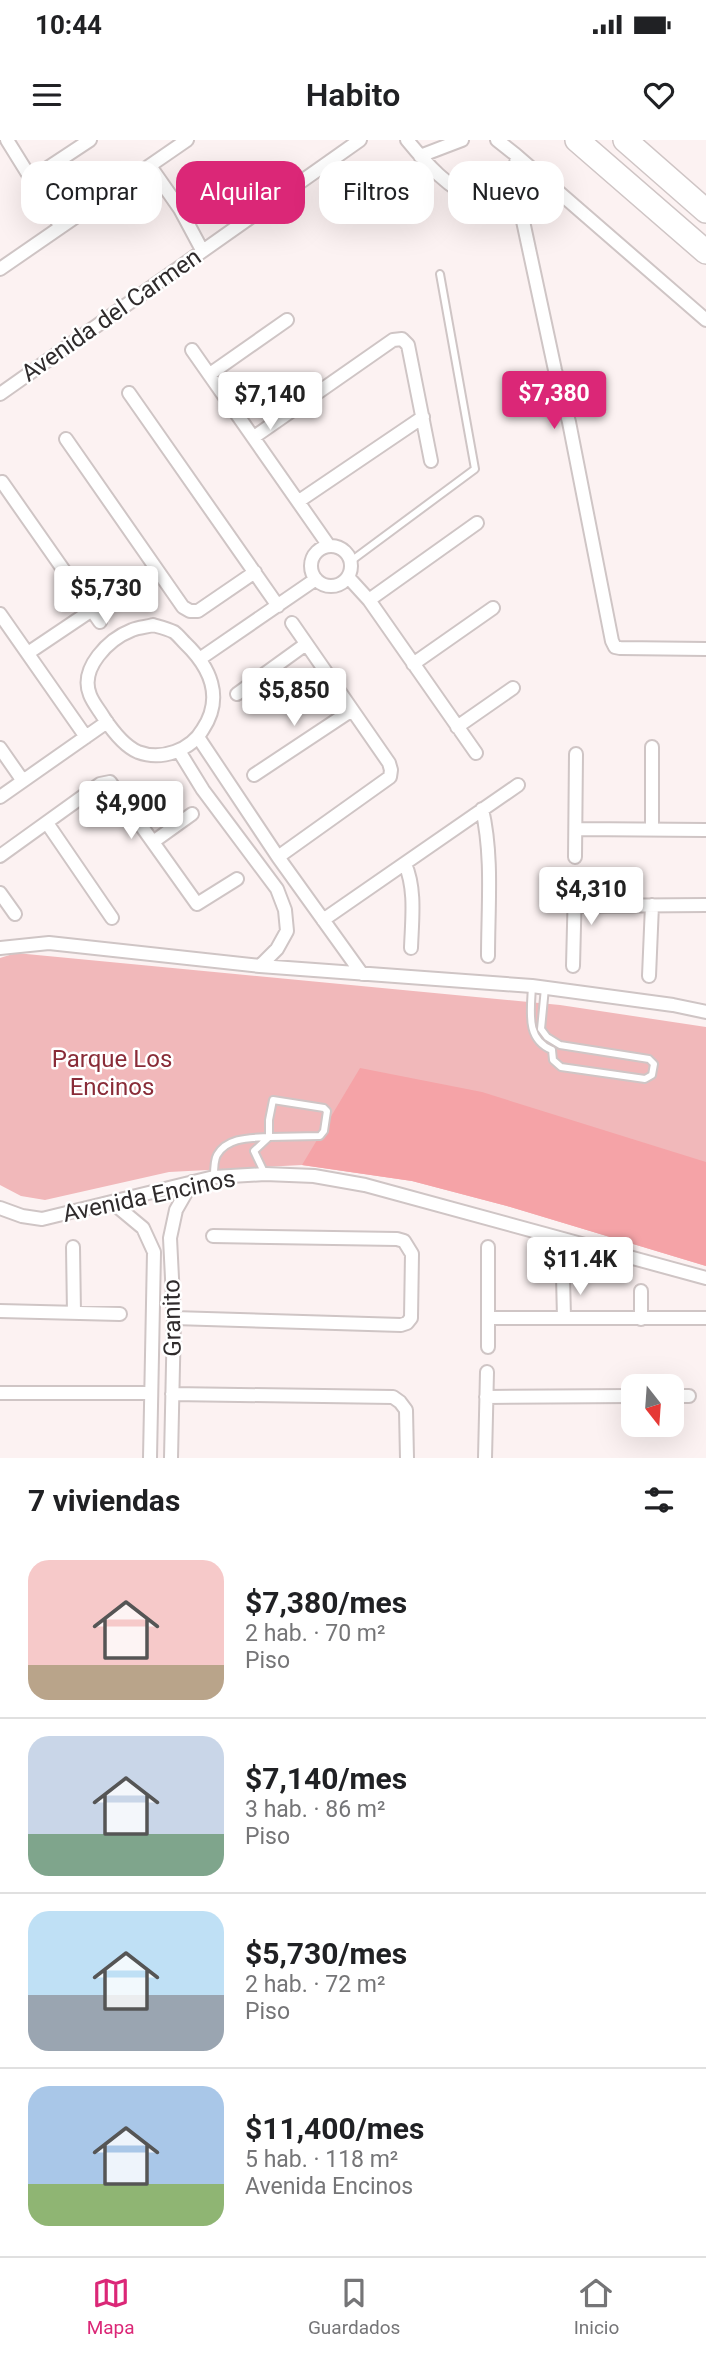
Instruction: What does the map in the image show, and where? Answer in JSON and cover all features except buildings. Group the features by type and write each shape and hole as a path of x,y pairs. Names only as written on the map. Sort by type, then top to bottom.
{"highway":[{"path":"577,140 706,252"},
{"path":"625,140 706,211"}],"street":[{"path":"7,140 21,163"},
{"path":"58,161 90,140"},
{"path":"157,161 187,140"},
{"name":"Avenida del Carmen","path":"0,394 360,140"},
{"path":"407,140 420,156 448,180"},
{"path":"420,156 462,140"},
{"path":"497,140 706,320"},
{"path":"516,155 516,161"},
{"path":"162,183 180,209 202,250"},
{"path":"0,269 65,224"},
{"path":"524,224 569,422 614,647 706,649"},
{"path":"210,374 287,320"},
{"path":"254,438 393,340 402,338 408,345 431,460"},
{"path":"192,350 329,546"},
{"path":"129,393 278,606"},
{"path":"299,501 423,416"},
{"path":"66,439 183,607 198,611 255,572"},
{"path":"2,482 100,622"},
{"path":"369,600 477,523"},
{"path":"329,546 338,547 351,561 348,577 332,586 316,579 312,572 314,555 329,546"},
{"path":"348,577 369,600 475,753"},
{"path":"201,658 316,579"},
{"path":"413,664 493,608"},
{"path":"28,653 92,610"},
{"path":"0,614 86,737"},
{"path":"278,857 390,777 391,770 389,762 292,623"},
{"path":"153,625 174,632 201,658 211,678 213,699 209,720 198,737 179,751 159,755 138,752 124,743 89,694 90,670 102,650 133,629 153,625"},
{"path":"237,694 306,644"},
{"path":"457,727 513,688"},
{"path":"254,775 352,710"},
{"path":"0,797 107,722"},
{"path":"198,737 278,857 362,974"},
{"path":"652,747 652,829"},
{"path":"0,749 23,781"},
{"path":"179,751 203,790 277,889 285,910 287,931 277,949 260,966"},
{"path":"575,857 576,754"},
{"path":"0,856 100,784 110,782 197,904 237,879"},
{"path":"323,919 518,785"},
{"path":"482,809 487,830 488,853 488,956"},
{"path":"153,842 192,814"},
{"path":"47,823 112,918"},
{"path":"576,829 706,830"},
{"path":"405,864 412,892 411,948"},
{"path":"572,966 575,886"},
{"path":"0,893 15,914"},
{"path":"649,976 652,905"},
{"path":"575,906 706,905"},
{"path":"0,948 49,943 260,966 538,987 706,1012"},
{"name":"Avenida Encinos","path":"0,1208 43,1220 214,1177 265,1174 314,1177 365,1185 706,1278"},
{"name":"Granito","path":"171,1458 174,1318 170,1238 176,1210 192,1182"},
{"name":"Granito","path":"113,1203 143,1228 154,1252 150,1458"},
{"path":"174,1318 401,1325 411,1318 412,1254 404,1241 213,1236"},
{"path":"73,1247 74,1313"},
{"path":"488,1247 488,1347"},
{"path":"563,1276 564,1318"},
{"path":"641,1291 641,1319"},
{"path":"0,1311 120,1314"},
{"path":"488,1318 706,1318"},
{"path":"485,1458 487,1372"},
{"path":"0,1393 151,1393"},
{"path":"172,1394 393,1398 406,1410 407,1458"},
{"path":"486,1397 621,1396"},
{"path":"684,1396 690,1396"}],"lane":[{"path":"351,561 475,469 440,274"},
{"path":"538,987 541,1029 547,1037 560,1045 649,1059 654,1064 652,1075 646,1079 561,1067 553,1060 552,1050"},
{"path":"538,987 533,1030 542,1046 552,1050"},
{"path":"552,1050 560,1045"},
{"path":"214,1177 216,1156 229,1143 269,1137 320,1136 324,1131 327,1111 324,1108 273,1100 269,1137 254,1151 265,1174"}],"green space":[{"name":"Parque Los Encinos","path":"16,953 560,1005 706,1027 706,1266 507,1206 412,1181 302,1165 169,1172 45,1200 21,1196 0,1185 0,958"}],"shaded area":[{"path":"360,1068 482,1092 706,1162 706,1266 507,1206 412,1181 302,1165"}]}
